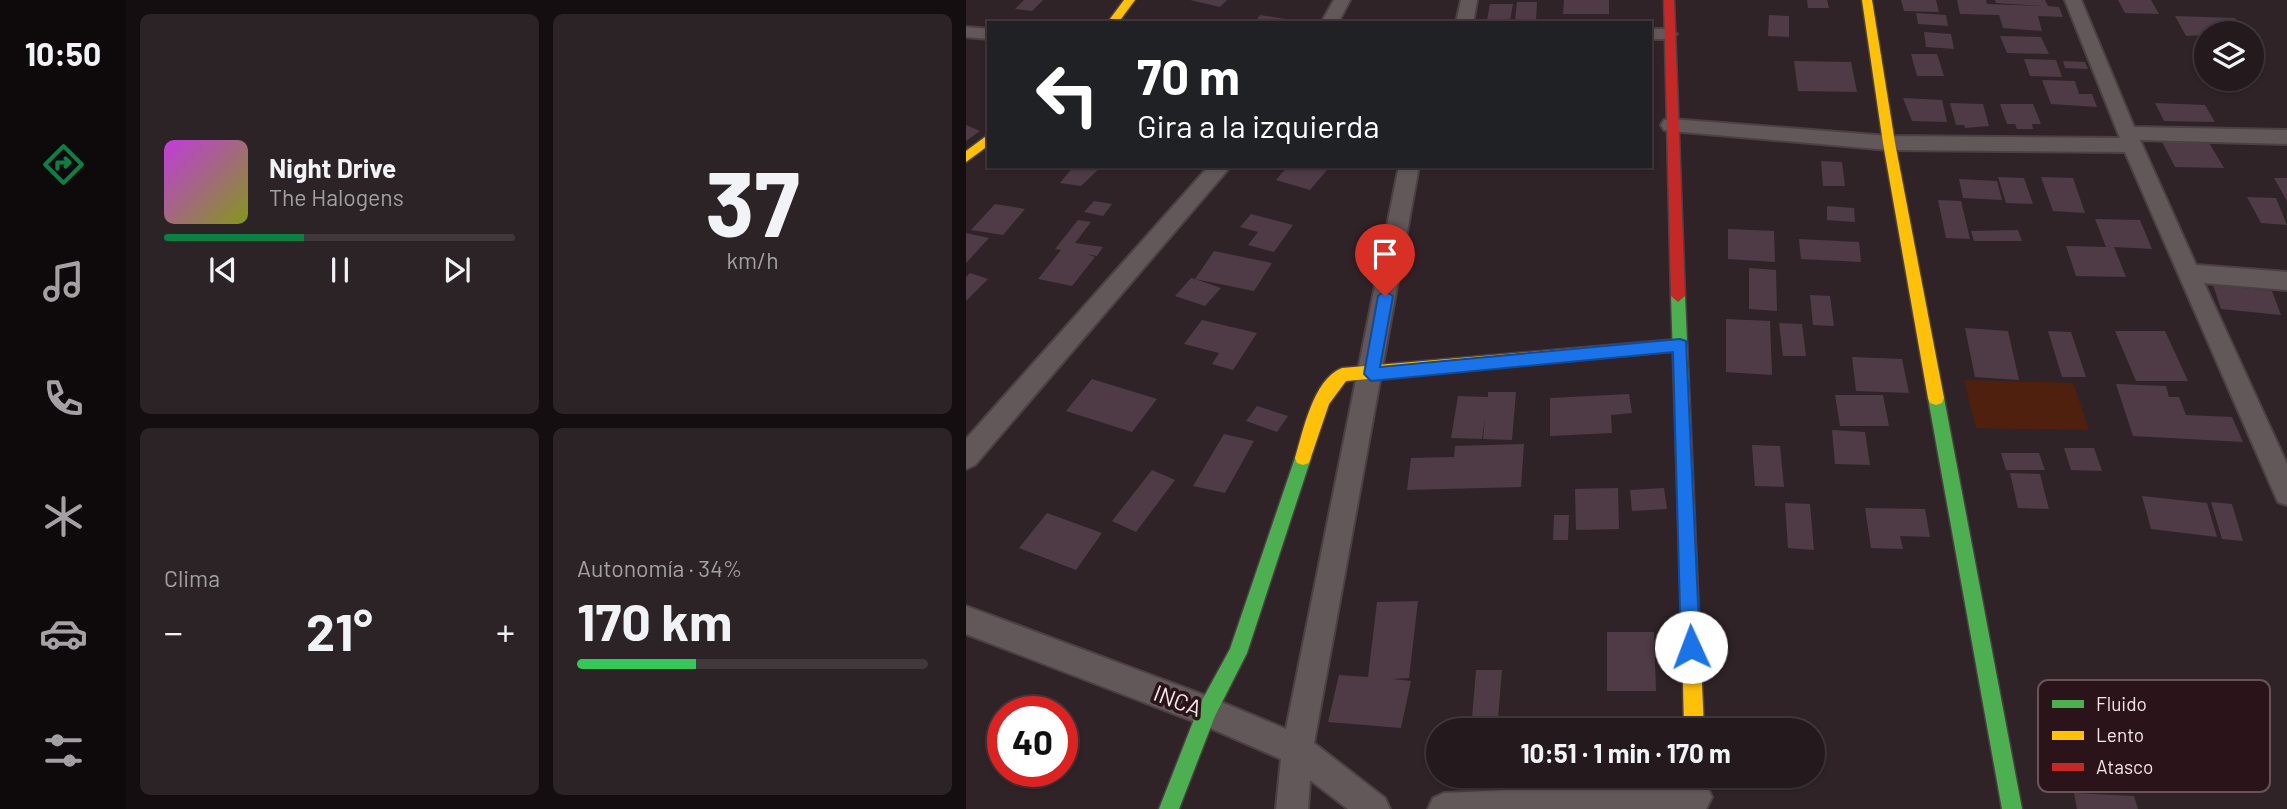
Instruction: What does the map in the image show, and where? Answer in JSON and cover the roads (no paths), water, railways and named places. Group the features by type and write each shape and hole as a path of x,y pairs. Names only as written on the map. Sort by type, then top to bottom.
{"street":[{"path":"1114,21 1130,0"},
{"path":"1330,21 1342,0"},
{"path":"1464,21 1469,0"},
{"path":"1668,0 1659,34 1671,125 1694,718"},
{"path":"1867,0 1889,143 2012,809"},
{"path":"2073,0 2130,139 2287,493"},
{"path":"966,32 987,34"},
{"path":"1671,125 1889,143 2287,137"},
{"path":"966,158 987,140"},
{"path":"966,457 1219,168"},
{"path":"1292,809 1297,750 1409,168"},
{"path":"2190,273 2287,281"},
{"path":"1169,809 1207,710 1238,653 1332,382 1342,375 1680,345"},
{"name":"INCA","path":"966,620 1207,710 1297,750 1374,809"},
{"path":"1444,809 1696,794"}]}
